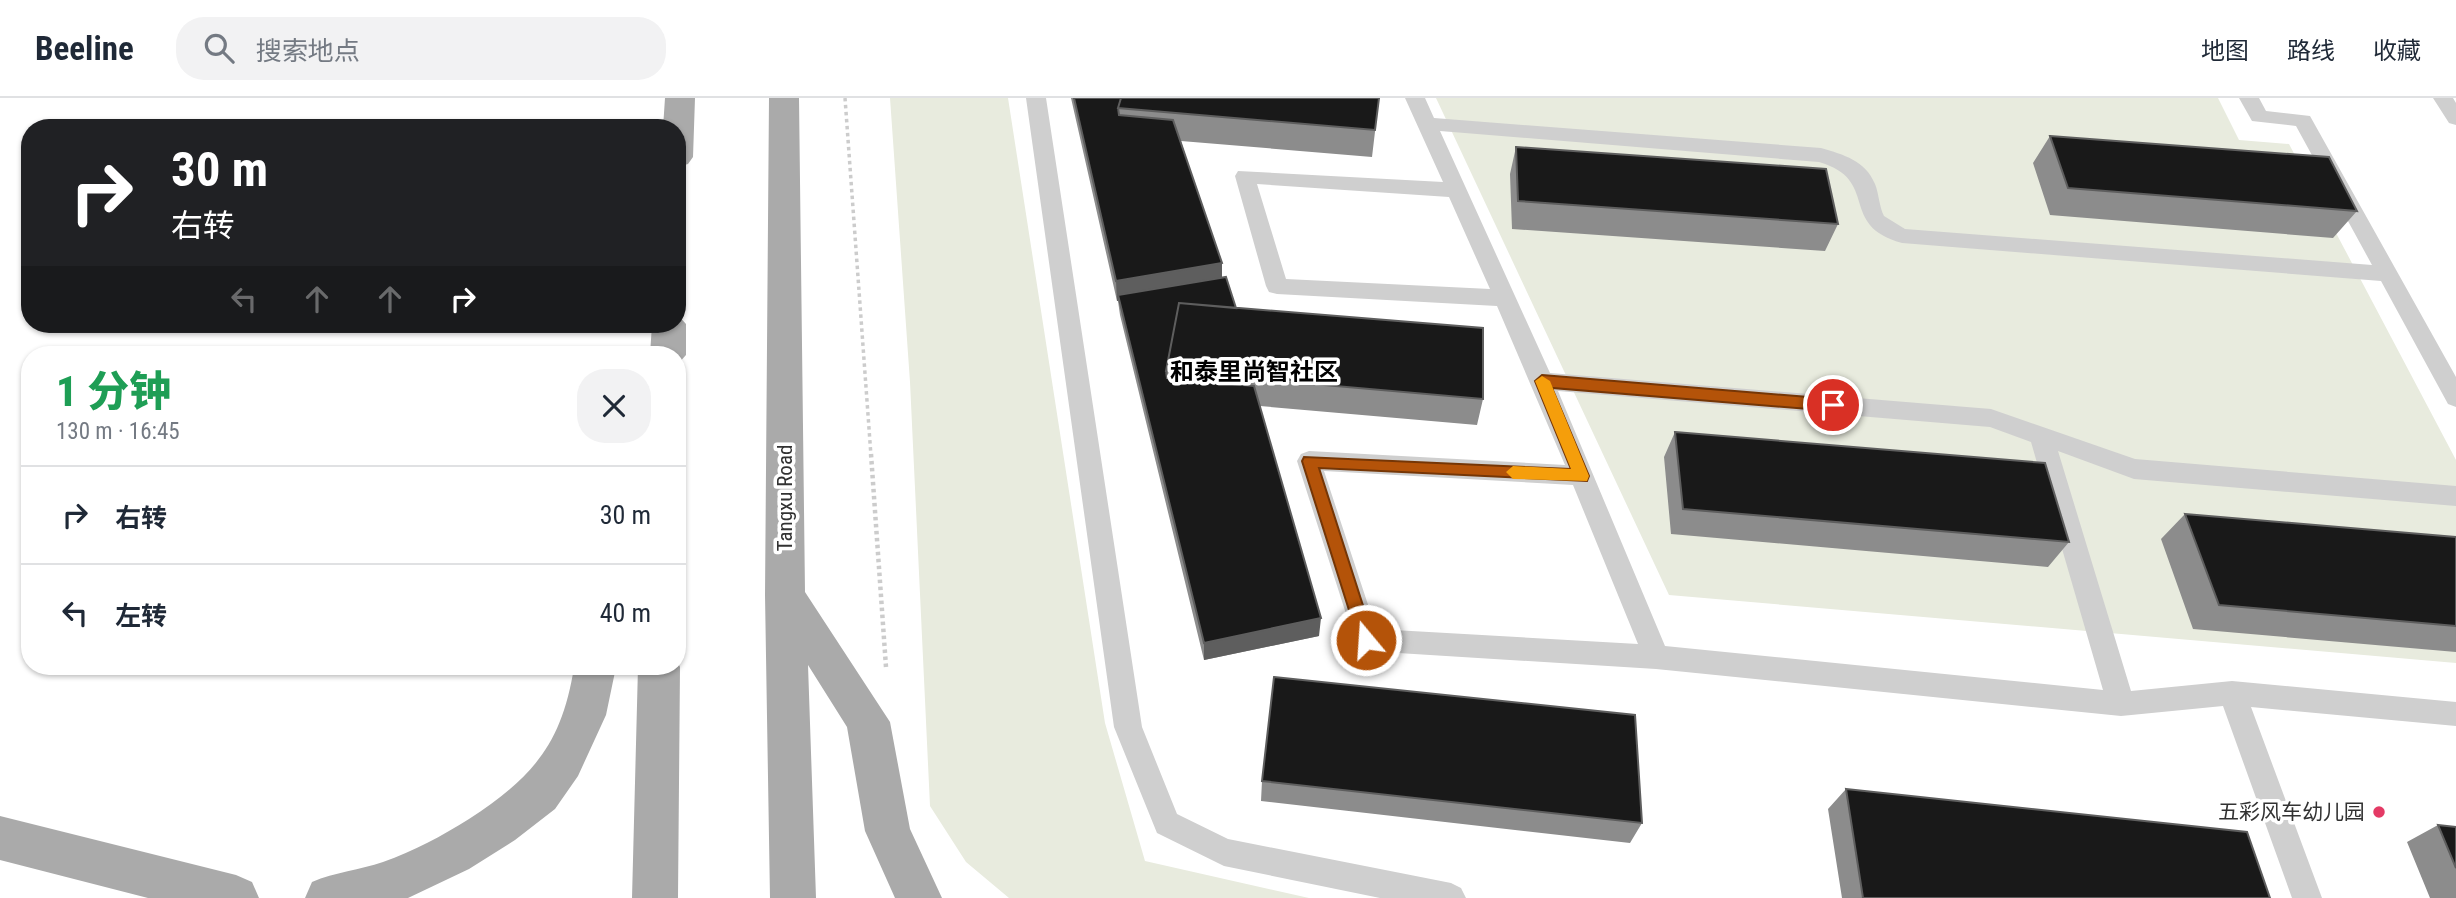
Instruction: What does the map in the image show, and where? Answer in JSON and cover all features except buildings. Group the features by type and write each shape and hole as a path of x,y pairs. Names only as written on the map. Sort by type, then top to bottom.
{"main road":[{"path":"679,119 680,98"},
{"name":"Tangxu Road","path":"784,98 785,595 793,898"},
{"path":"785,595 868,722 888,831 919,898"},
{"path":"328,898 353,894 429,866 494,830 543,790 570,748 593,686 594,675"},
{"path":"655,898 659,675"},
{"path":"0,838 236,898"}],"lane":[{"path":"1036,98 1128,727 1167,823 1224,852 1451,898"},
{"path":"1415,98 1542,381 1656,657"},
{"path":"2249,98 2259,117 2303,120 2456,398"},
{"path":"2443,98 2456,118"},
{"path":"1427,124 1821,155 1849,165 1866,187 1871,217 1884,230 1902,236 2389,274"},
{"path":"1455,190 1245,176 1277,286 1504,298"},
{"path":"1542,381 1991,418 2134,469 2456,496"},
{"path":"2041,435 2121,704"},
{"path":"1581,476 1309,461 1366,640 1656,657 2121,704 2232,693 2456,714"},
{"path":"2232,693 2307,898"}],"path":[{"path":"845,98 887,670"}],"shaded area":[{"path":"890,98 1008,98 1105,723 1145,861 1309,898 1009,898 966,862 930,806 910,382"},
{"path":"1436,98 2218,98 2239,140 2289,144 2456,460 2456,663 1669,595"}],"slow traffic":[{"path":"1513,472 1581,476 1542,381"}],"place":[{"name":"五彩风车幼儿园","path":"2379,812"}],"district":[{"name":"和泰里尚智社区","path":"1254,372"}],"route":[{"path":"1366,640 1309,461 1581,476 1542,381 1833,405"}]}
